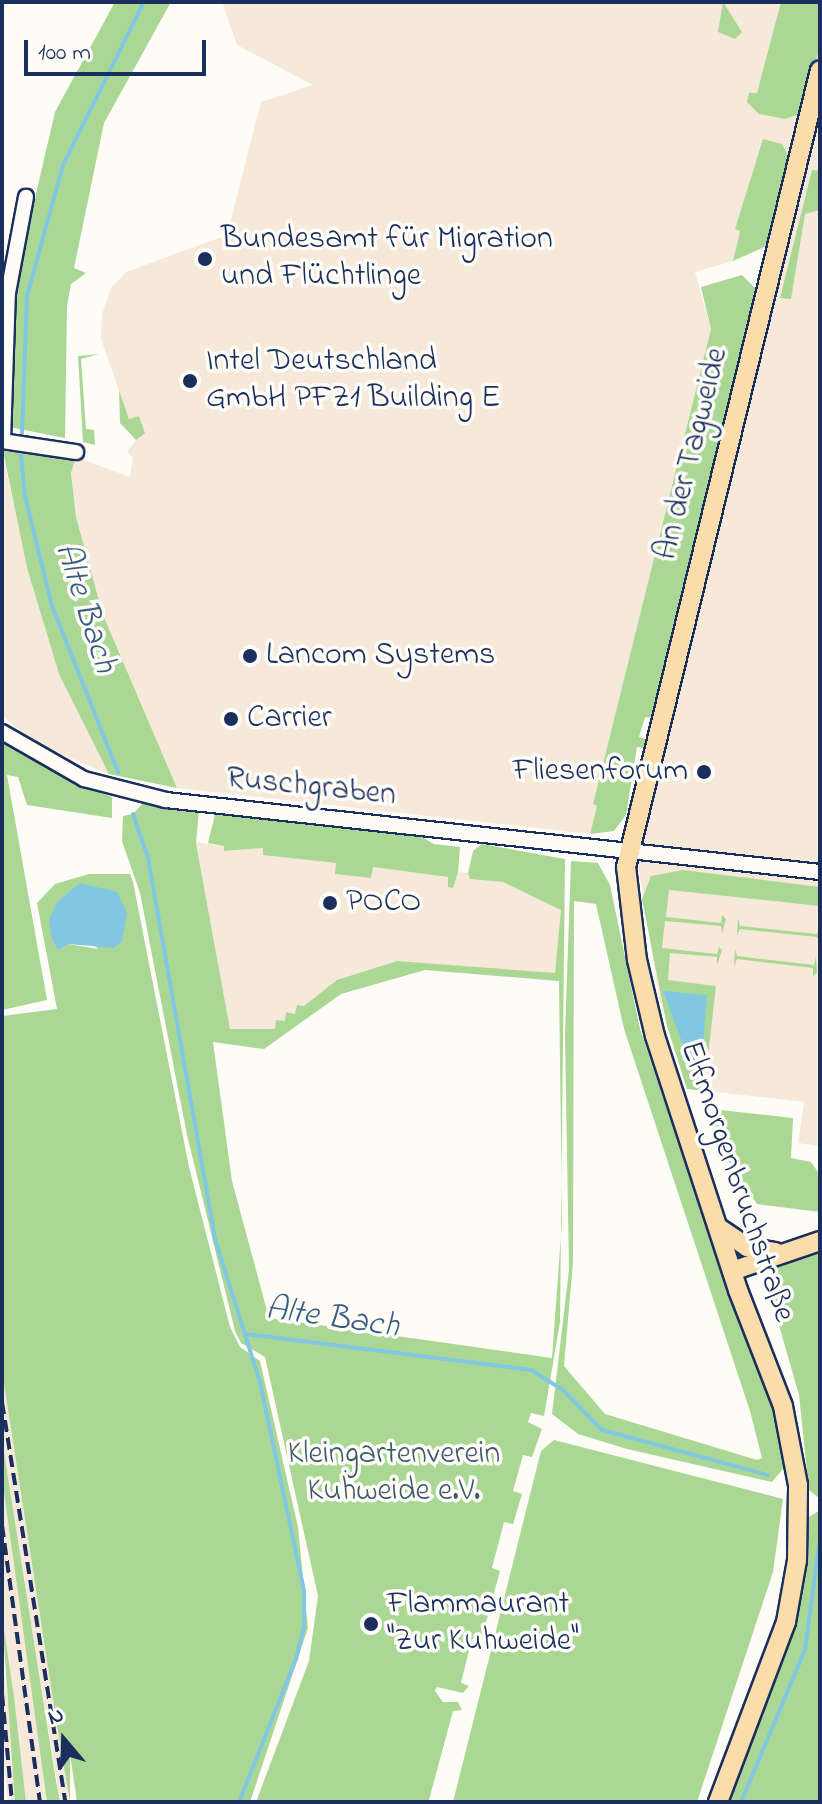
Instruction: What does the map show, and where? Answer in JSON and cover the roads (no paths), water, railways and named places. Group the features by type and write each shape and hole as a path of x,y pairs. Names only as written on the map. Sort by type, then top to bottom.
{"main road":[{"name":"An der Tagweide","path":"627,852 820,70"},
{"name":"Elfmorgenbruchstraße","path":"627,852 628,898 648,1009 732,1271 783,1406 796,1473 799,1527 786,1622 718,1802"},
{"path":"719,1228 747,1247 779,1252"},
{"path":"732,1271 779,1252 820,1241"}],"street":[{"path":"26,197 8,293 2,441 76,452"},
{"name":"Ruschgraben","path":"2,732 60,768 124,792 820,872"}],"water":[{"path":"80,883 117,892 127,913 122,941 114,948 69,944 58,950 52,939 49,920 57,902"},
{"path":"663,991 707,995 700,1086 696,1080"}],"waterway":[{"name":"Alte Bach","path":"22,433 27,296 63,165 144,2"},
{"name":"Alte Bach","path":"21,456 25,496 52,606 118,772"},
{"name":"Alte Bach","path":"133,814 148,858 216,1242 260,1382 304,1591 304,1627 296,1659 239,1802"},
{"name":"Alte Bach","path":"246,1334 531,1370 562,1389 602,1430 768,1475"},
{"path":"741,1802 805,1650 819,1545"}],"railway":[{"path":"2,1402 65,1802"},
{"path":"2,1525 40,1802"},
{"path":"2,1694 12,1802"}],"place":[{"name":"Bundesamt für Migration und Flüchtlinge","path":"205,259"},
{"name":"Intel Deutschland GmbH PFZ1 Building E","path":"190,381"},
{"name":"Lancom Systems","path":"250,656"},
{"name":"Carrier","path":"231,719"},
{"name":"Fliesenforum","path":"704,772"},
{"name":"POCO","path":"330,903"},
{"name":"Flammaurant \"Zur Kuhweide\"","path":"371,1624"}],"park label":[{"name":"Kleingartenverein Kuhweide e.V.","path":"394,1474"}]}
